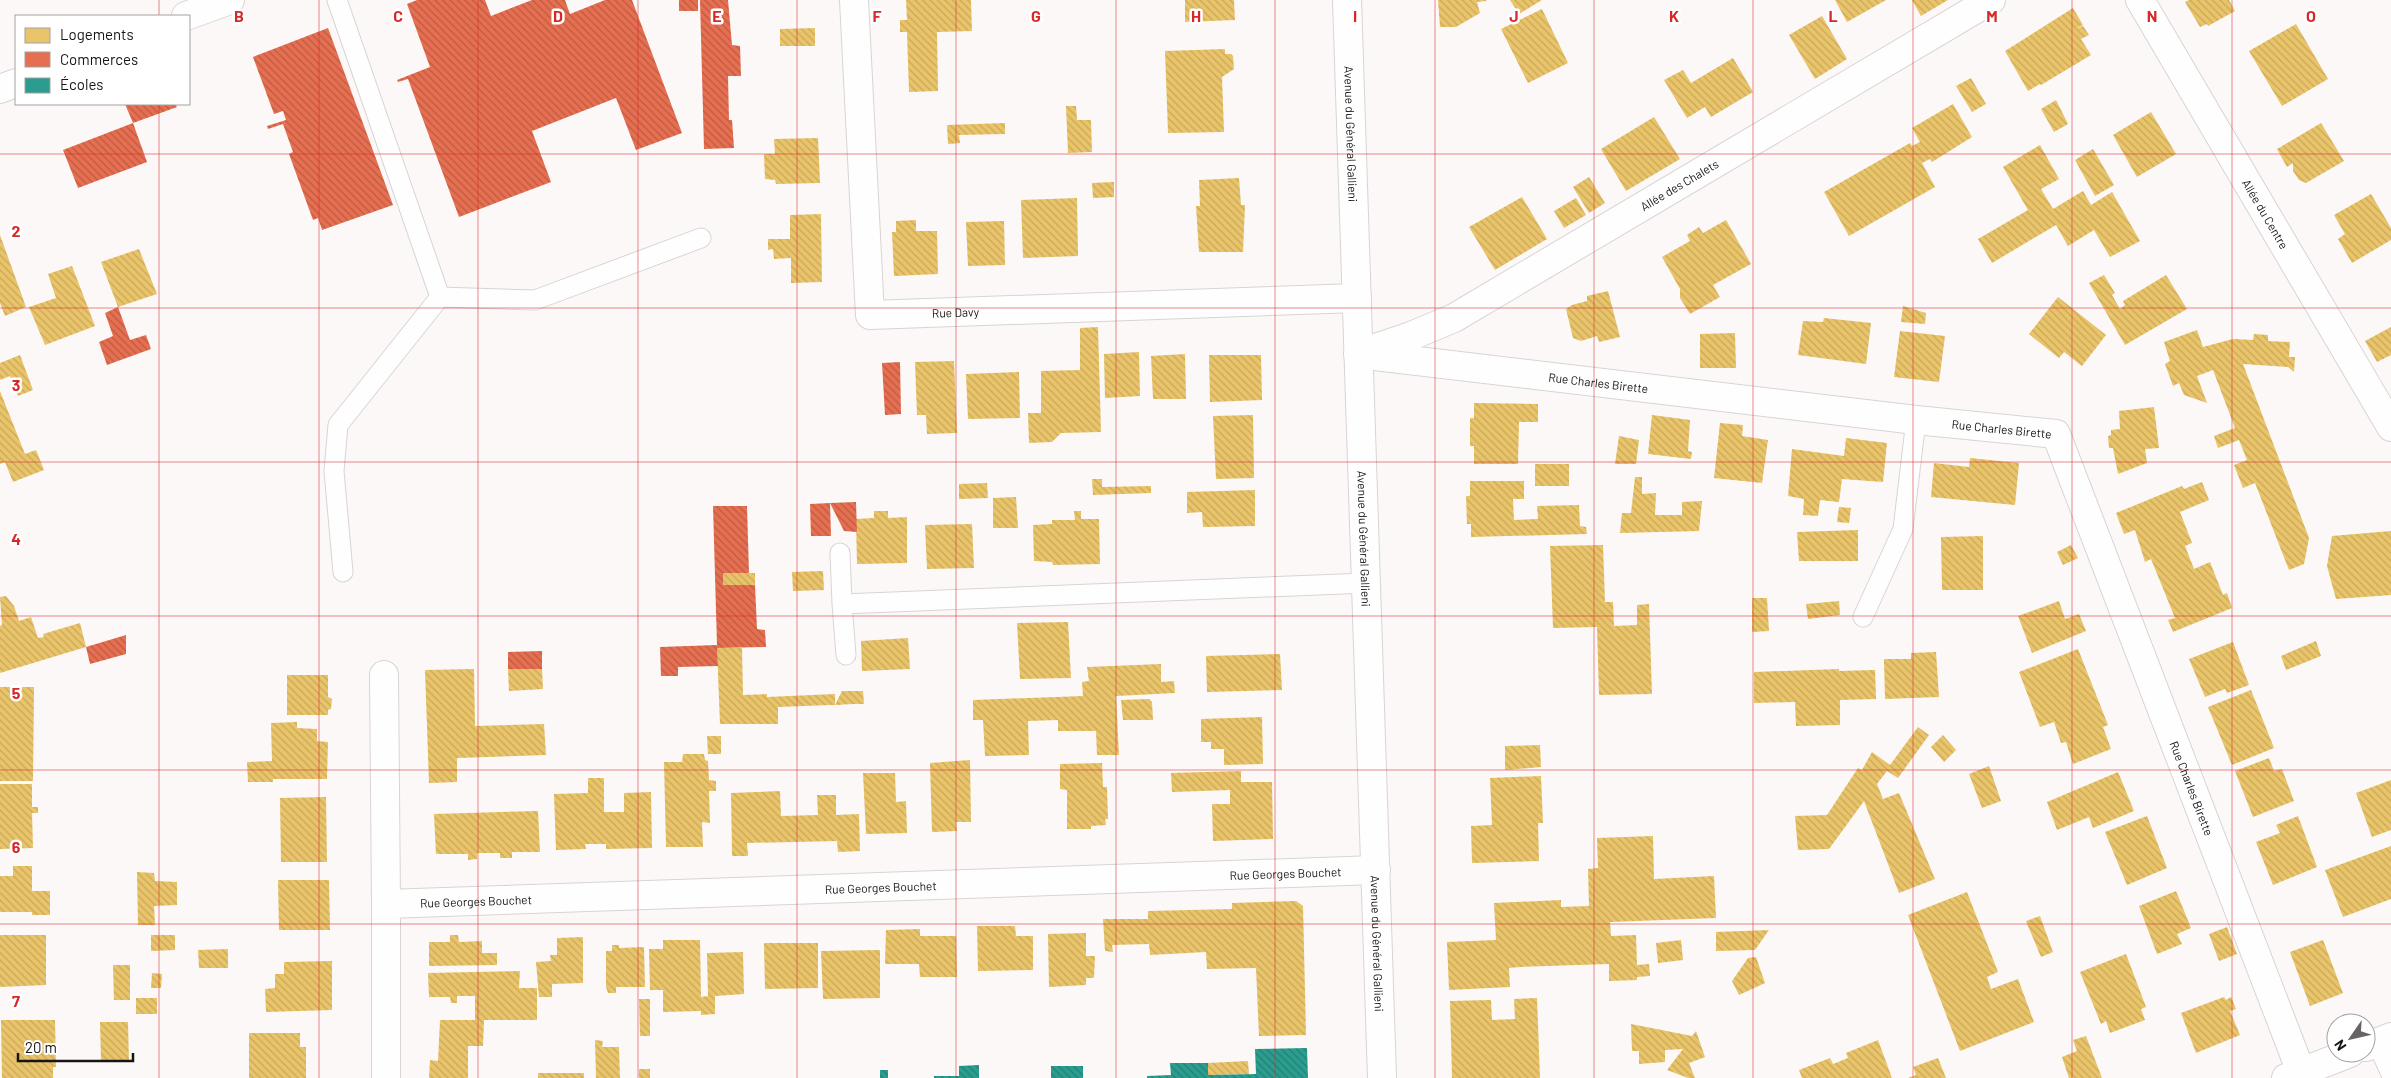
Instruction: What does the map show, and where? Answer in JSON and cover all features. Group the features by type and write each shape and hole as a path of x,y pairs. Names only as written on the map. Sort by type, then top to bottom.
{"street":[{"path":"189,15 230,0"},
{"name":"Rue Davy","path":"854,0 870,315 1357,298"},
{"name":"Avenue du Général Gallieni","path":"1347,0 1382,1078"},
{"name":"Allée des Chalets","path":"1358,354 1411,336 1454,318 1991,0"},
{"name":"Allée du Centre","path":"2140,0 2391,427"},
{"path":"0,89 15,83"},
{"name":"Rue Charles Birette","path":"1358,354 1916,420 2056,434 2293,1075"},
{"path":"384,675 386,1078"},
{"name":"Rue Georges Bouchet","path":"386,904 1376,870"},
{"path":"2293,1075 2326,1062"}],"lane":[{"path":"336,0 440,297"},
{"path":"440,297 535,300 701,238"},
{"path":"343,572 334,471 338,425 440,297"},
{"path":"1863,617 1902,528 1916,420"},
{"path":"840,553 846,654"},
{"path":"842,604 1367,583"},
{"path":"2378,1042 2391,1074"}],"building: Logements":[{"path":"906,0 971,0 972,31 937,32 938,91 909,92 907,32 900,32 900,20 907,20"},
{"path":"1185,0 1234,0 1235,20 1185,22"},
{"path":"1438,0 1486,1 1477,2 1480,13 1456,27 1440,27"},
{"path":"1510,0 1542,0 1519,14"},
{"path":"1835,0 1886,0 1847,22"},
{"path":"1912,0 1948,0 1921,16"},
{"path":"2189,0 2229,0 2235,11 2208,26 2207,24 2200,27 2185,2"},
{"path":"2073,8 2083,25 2075,29 2083,26 2089,35 2081,39 2091,55 2028,91 2005,51"},
{"path":"1542,9 1568,63 1528,83 1501,29"},
{"path":"1822,16 1847,59 1815,79 1789,35"},
{"path":"2296,24 2328,79 2282,106 2249,51"},
{"path":"815,28 815,46 780,46 780,29"},
{"path":"1225,49 1225,54 1233,56 1234,69 1222,77 1224,132 1168,133 1165,51"},
{"path":"1733,58 1753,92 1711,117 1705,107 1687,118 1664,80 1683,70 1691,83"},
{"path":"1971,78 1986,104 1972,112 1956,86"},
{"path":"2056,100 2068,124 2054,132 2041,109"},
{"path":"1953,104 1972,137 1932,162 1930,159 1922,163 1935,187 1849,236 1824,192 1910,143 1912,146 1920,142 1912,128"},
{"path":"1066,106 1076,106 1077,120 1091,120 1092,152 1068,153"},
{"path":"2151,112 2176,154 2137,177 2113,135"},
{"path":"1654,117 1680,159 1626,191 1601,149"},
{"path":"1005,123 1005,134 959,135 960,143 948,144 947,125"},
{"path":"2321,123 2344,161 2306,183 2299,180 2293,171 2293,163 2287,167 2277,149"},
{"path":"818,138 820,183 776,184 775,180 765,179 764,154 775,154 774,139"},
{"path":"2040,145 2059,179 2041,189 2053,209 2083,191 2091,205 2112,192 2140,241 2110,257 2094,230 2068,246 2056,225 1992,263 1978,239 2028,210 2003,167"},
{"path":"2093,149 2114,185 2095,196 2075,160"},
{"path":"1589,177 1605,203 1589,213 1573,187"},
{"path":"1239,178 1241,205 1245,205 1243,252 1199,252 1196,206 1200,206 1199,180"},
{"path":"1114,182 1114,197 1093,198 1092,183"},
{"path":"2371,194 2391,228 2391,240 2352,263 2338,239 2345,234 2334,215"},
{"path":"1522,197 1547,239 1495,270 1469,227"},
{"path":"1077,198 1078,256 1023,258 1021,200"},
{"path":"1576,198 1586,215 1564,228 1554,211"},
{"path":"821,214 822,282 791,283 791,258 774,259 773,249 768,250 768,239 790,239 790,215"},
{"path":"916,220 916,231 937,231 938,274 894,276 892,232 896,232 896,221"},
{"path":"1726,220 1751,264 1713,285 1720,297 1690,314 1680,298 1680,289 1662,257 1690,241 1687,235 1699,227 1703,233"},
{"path":"1004,221 1005,265 968,266 966,222"},
{"path":"0,235 26,307 5,316 0,303"},
{"path":"139,249 157,294 118,307 101,262"},
{"path":"72,266 95,326 45,345 29,307 56,298 48,274"},
{"path":"2104,275 2115,293 2112,295 2120,309 2125,305 2123,301 2166,275 2187,309 2125,345 2089,283"},
{"path":"1608,291 1620,337 1599,342 1597,336 1581,341 1573,338 1566,309 1572,305 1587,301 1587,296"},
{"path":"2058,297 2106,335 2082,366 2064,352 2059,358 2029,334"},
{"path":"1903,306 1926,313 1925,324 1901,322"},
{"path":"1824,318 1871,323 1866,364 1798,355 1803,321 1823,322"},
{"path":"1098,327 1101,432 1061,433 1052,442 1029,443 1028,413 1041,413 1041,371 1080,370 1080,328"},
{"path":"2391,327 2391,355 2377,362 2365,341"},
{"path":"2197,330 2203,347 2233,339 2253,340 2254,334 2268,335 2268,341 2290,342 2289,357 2295,357 2294,372 2288,367 2243,364 2309,538 2304,564 2289,570 2255,483 2243,488 2234,465 2247,460 2239,440 2218,448 2214,436 2235,428 2213,370 2197,376 2207,403 2184,395 2179,383 2173,386 2165,364 2170,361 2164,342"},
{"path":"1900,331 1945,336 1939,382 1894,377"},
{"path":"1735,333 1736,368 1700,368 1700,334"},
{"path":"1139,352 1140,396 1105,398 1104,354"},
{"path":"1185,354 1186,399 1153,399 1151,356"},
{"path":"20,355 33,390 18,396 10,376 0,380 0,363"},
{"path":"1209,355 1261,355 1262,400 1210,402"},
{"path":"954,361 957,433 927,434 926,415 917,415 915,362"},
{"path":"1019,372 1020,418 968,419 966,374"},
{"path":"0,391 25,454 36,450 44,470 13,482 5,462 0,464"},
{"path":"1474,403 1538,404 1538,422 1519,422 1518,464 1474,464 1474,446 1470,446 1470,418 1474,418"},
{"path":"2154,407 2159,448 2145,449 2147,463 2118,474 2113,448 2109,448 2108,436 2111,435 2111,430 2120,429 2119,411"},
{"path":"1253,415 1254,478 1216,479 1213,416"},
{"path":"1652,415 1690,420 1688,451 1692,452 1691,459 1648,454"},
{"path":"1720,423 1743,425 1742,436 1768,440 1762,483 1714,478"},
{"path":"1619,436 1639,440 1636,464 1615,464"},
{"path":"1846,438 1887,443 1883,482 1842,479 1839,502 1820,500 1818,516 1803,515 1804,499 1788,496 1792,449 1844,456"},
{"path":"1970,458 2019,463 2015,505 1931,497 1934,463 1969,467"},
{"path":"1535,464 1569,464 1569,486 1535,486"},
{"path":"1635,477 1642,477 1642,494 1656,493 1655,515 1682,515 1682,502 1702,501 1699,531 1620,533 1622,513 1631,513"},
{"path":"1092,479 1102,479 1102,487 1151,486 1151,493 1093,495"},
{"path":"1470,481 1524,481 1524,499 1513,499 1514,520 1538,519 1537,506 1579,505 1580,526 1586,527 1587,534 1471,537 1471,524 1467,524 1466,496 1470,496"},
{"path":"2202,482 2209,500 2180,512 2192,543 2185,546 2194,569 2210,562 2223,595 2227,593 2232,608 2173,632 2168,620 2175,618 2151,559 2145,562 2135,530 2124,534 2116,513 2182,486 2184,489"},
{"path":"987,483 988,498 959,499 959,484"},
{"path":"1255,490 1255,526 1203,527 1202,512 1187,513 1187,492"},
{"path":"1016,497 1018,528 993,528 993,498"},
{"path":"1839,507 1851,508 1849,523 1837,522"},
{"path":"874,511 888,511 888,518 907,517 907,563 857,564 856,519 874,518"},
{"path":"1074,511 1081,511 1081,519 1099,519 1100,564 1053,565 1052,562 1034,561 1033,525 1052,524 1052,520 1075,520"},
{"path":"972,524 974,568 927,569 925,525"},
{"path":"1858,530 1858,561 1799,561 1797,532"},
{"path":"2391,531 2391,595 2336,599 2327,566 2332,536"},
{"path":"1983,536 1983,590 1942,590 1941,537"},
{"path":"1603,545 1605,602 1613,602 1614,626 1637,625 1637,605 1649,604 1652,694 1599,695 1597,627 1553,628 1550,546"},
{"path":"2071,545 2078,558 2063,565 2057,552"},
{"path":"823,571 824,590 793,591 792,572"},
{"path":"723,573 755,573 755,585 723,585"},
{"path":"6,596 14,606 19,621 31,617 38,638 44,637 43,634 80,623 86,647 0,673 0,626 2,625 0,597"},
{"path":"1752,598 1767,598 1769,631 1752,632"},
{"path":"1839,601 1840,615 1808,619 1806,604"},
{"path":"2059,601 2065,619 2079,614 2086,631 2032,653 2018,616"},
{"path":"1068,622 1071,678 1020,679 1017,623"},
{"path":"908,638 910,669 862,671 861,641"},
{"path":"2316,641 2321,656 2286,670 2281,656"},
{"path":"2233,642 2249,685 2227,693 2225,689 2205,697 2189,659"},
{"path":"717,648 742,648 743,695 767,694 767,697 835,694 835,705 778,707 778,724 720,724"},
{"path":"2078,649 2108,725 2103,727 2111,749 2073,764 2066,742 2061,743 2054,722 2040,727 2019,672"},
{"path":"1936,652 1939,697 1885,699 1884,659 1911,659 1911,653"},
{"path":"1280,654 1282,690 1207,692 1206,656"},
{"path":"1161,664 1161,682 1174,681 1175,693 1116,696 1119,755 1097,755 1096,731 1058,731 1058,720 1028,721 1029,755 985,756 983,720 973,720 973,700 1083,696 1082,682 1089,681 1087,667"},
{"path":"474,669 475,726 544,724 546,755 457,758 457,782 429,783 425,670"},
{"path":"508,669 542,669 543,689 509,691"},
{"path":"1839,669 1839,671 1875,670 1876,699 1840,700 1840,725 1796,726 1795,702 1754,703 1754,672"},
{"path":"287,675 328,675 328,697 332,699 328,715 287,715"},
{"path":"0,687 34,687 33,781 0,781"},
{"path":"2251,690 2274,748 2232,765 2208,707"},
{"path":"842,691 863,691 864,704 835,705"},
{"path":"1149,699 1152,702 1153,720 1123,720 1121,700"},
{"path":"1262,717 1263,764 1224,765 1224,749 1211,749 1211,742 1201,742 1201,719"},
{"path":"297,722 297,728 317,729 317,741 328,742 327,779 273,779 273,782 248,782 247,762 272,761 271,723"},
{"path":"1918,727 1929,735 1898,778 1887,771 1877,784 1883,799 1899,793 1935,879 1899,893 1864,801 1829,849 1798,850 1795,816 1827,815 1858,768 1862,770 1872,752 1890,765"},
{"path":"1943,735 1956,750 1944,762 1931,747"},
{"path":"707,736 721,736 721,754 708,754"},
{"path":"1540,745 1541,767 1505,770 1505,746"},
{"path":"683,754 704,754 705,760 708,761 709,780 716,781 716,791 709,791 710,823 702,822 703,847 666,847 664,762 682,762"},
{"path":"2269,758 2274,771 2282,769 2294,801 2253,817 2235,771"},
{"path":"970,760 971,822 956,822 957,831 932,832 930,763"},
{"path":"1102,763 1103,787 1107,787 1108,819 1105,819 1106,825 1091,826 1091,829 1067,829 1067,790 1060,789 1060,764"},
{"path":"1989,766 2001,801 1982,808 1969,774"},
{"path":"1241,771 1241,782 1272,782 1273,839 1213,841 1212,804 1230,804 1230,790 1172,792 1171,773"},
{"path":"2118,772 2134,811 2093,828 2089,817 2057,830 2047,802"},
{"path":"863,773 895,773 896,802 906,801 907,833 866,834"},
{"path":"1541,776 1543,823 1538,823 1539,861 1472,863 1471,826 1492,825 1490,778"},
{"path":"588,778 604,778 604,812 624,812 624,793 651,792 652,848 606,849 606,844 585,844 586,849 556,850 554,794 588,793"},
{"path":"2391,780 2391,830 2372,837 2356,793"},
{"path":"0,784 32,784 32,807 38,807 38,813 32,813 33,848 0,849"},
{"path":"780,791 781,816 818,815 817,795 836,795 836,815 859,814 860,851 838,852 837,841 747,843 748,856 732,856 731,793"},
{"path":"326,797 327,862 281,862 280,798"},
{"path":"538,811 540,852 512,852 512,858 500,858 500,853 477,853 477,859 468,860 468,854 436,854 434,814"},
{"path":"2147,816 2167,868 2127,885 2105,832"},
{"path":"2298,816 2317,867 2273,885 2256,842 2280,833 2276,825"},
{"path":"1653,836 1654,879 1714,876 1716,918 1610,922 1611,936 1636,935 1637,965 1649,964 1650,976 1637,977 1637,980 1609,981 1609,964 1520,967 1509,968 1510,987 1449,990 1447,942 1496,940 1494,903 1561,900 1561,907 1589,906 1588,869 1598,868 1597,838"},
{"path":"2391,846 2391,899 2343,917 2325,870"},
{"path":"13,866 32,866 32,891 50,891 50,915 32,915 32,912 0,912 0,876 13,876"},
{"path":"137,872 154,873 155,881 177,882 177,905 154,906 155,925 138,925"},
{"path":"278,880 329,880 330,930 279,930"},
{"path":"2176,891 2191,928 2177,934 2182,944 2157,954 2139,906"},
{"path":"1967,892 1998,972 1987,977 1991,989 2018,979 2034,1022 1960,1051 1908,915"},
{"path":"1296,901 1303,906 1306,1035 1259,1036 1256,968 1207,969 1206,952 1150,955 1149,944 1112,945 1113,952 1105,951 1103,919 1148,919 1148,911 1232,909 1232,903"},
{"path":"2040,916 2053,952 2041,957 2026,921"},
{"path":"977,926 1015,926 1016,936 1033,936 1033,970 978,971"},
{"path":"2227,927 2237,954 2219,961 2209,934"},
{"path":"920,929 920,936 956,936 957,977 920,977 919,964 885,964 886,930"},
{"path":"1769,930 1755,950 1716,951 1716,932"},
{"path":"1086,933 1086,956 1095,956 1094,978 1086,978 1086,985 1049,987 1048,934"},
{"path":"0,935 46,935 46,985 0,987"},
{"path":"151,935 175,935 175,950 151,951"},
{"path":"450,935 458,935 459,942 482,941 482,953 497,953 497,965 429,966 429,942 450,942"},
{"path":"583,937 583,983 552,984 552,997 539,997 536,962 551,961 550,955 557,955 557,938"},
{"path":"663,940 700,940 701,997 708,996 707,953 743,952 744,994 715,996 715,1014 701,1015 701,1011 663,1012 663,990 650,990 649,949 663,949"},
{"path":"1681,940 1683,960 1658,963 1656,943"},
{"path":"2323,940 2343,993 2310,1006 2290,952"},
{"path":"764,943 818,943 818,988 765,989"},
{"path":"612,945 619,945 619,948 644,947 645,987 616,987 616,993 608,993 606,987 606,951 612,951"},
{"path":"228,949 228,968 199,968 198,950"},
{"path":"880,950 880,998 823,999 821,951"},
{"path":"2126,954 2146,1007 2141,1009 2145,1020 2110,1033 2106,1021 2101,1024 2080,972"},
{"path":"1756,957 1765,983 1739,995 1732,981 1748,958"},
{"path":"332,961 332,1010 266,1012 265,989 275,988 275,974 284,974 284,962"},
{"path":"113,965 130,965 130,1000 114,1000"},
{"path":"520,971 519,988 537,988 537,1020 484,1020 483,1046 468,1046 468,1078 429,1078 430,1060 438,1061 440,1020 475,1020 475,996 457,996 457,1003 451,1003 450,997 429,997 428,973"},
{"path":"152,973 162,974 161,988 151,988"},
{"path":"2224,997 2226,1000 2231,997 2236,1009 2230,1011 2240,1035 2196,1053 2181,1013"},
{"path":"136,998 157,998 157,1014 136,1014"},
{"path":"1537,998 1540,1078 1452,1078 1450,1001 1491,1000 1492,1020 1515,1019 1514,999"},
{"path":"639,999 650,999 650,1036 640,1036"},
{"path":"1,1020 55,1020 56,1067 53,1067 53,1078 2,1078"},
{"path":"100,1022 128,1022 129,1062 101,1062"},
{"path":"1631,1024 1692,1036 1696,1031 1705,1057 1689,1063 1695,1078 1688,1078 1667,1070 1683,1049 1665,1050 1665,1062 1639,1064 1639,1051 1632,1051"},
{"path":"249,1033 300,1033 300,1047 306,1047 306,1078 249,1078"},
{"path":"2086,1036 2102,1078 2069,1078 2062,1057 2077,1051 2073,1040"},
{"path":"595,1040 603,1041 602,1047 619,1047 620,1078 596,1078"},
{"path":"1878,1040 1892,1078 1802,1078 1799,1070 1830,1058 1833,1064 1848,1058 1846,1053"},
{"path":"1938,1058 1946,1078 1908,1078 1916,1075 1913,1067"},
{"path":"1248,1061 1249,1074 1208,1075 1208,1063"},
{"path":"639,1069 650,1069 650,1078 639,1078"},
{"path":"538,1073 584,1073 584,1078 538,1078"}],"building: Commerces":[{"path":"417,0 485,0 491,16 532,0 565,0 570,14 605,0 632,0 682,133 636,150 616,98 532,131 551,182 459,217 408,79 398,82 397,80 430,67 407,4"},
{"path":"679,0 698,0 698,11 679,11"},
{"path":"700,0 728,0 732,45 740,46 741,76 728,76 729,120 732,120 734,148 704,149"},
{"path":"328,28 393,205 322,230 318,218 313,220 289,154 293,152 283,124 268,129 267,126 286,120 283,111 274,114 253,57"},
{"path":"125,105 176,105 177,107 133,123"},
{"path":"133,123 147,162 78,188 63,150"},
{"path":"118,307 130,340 146,335 151,349 107,365 99,342 113,336 105,313"},
{"path":"900,362 901,414 885,415 882,363"},
{"path":"856,502 857,532 844,531 830,503"},
{"path":"830,503 831,536 811,536 810,504"},
{"path":"713,506 747,506 749,573 723,573 723,585 755,585 757,629 765,630 766,647 717,648 718,666 678,667 678,676 661,676 660,647 717,645"},
{"path":"126,635 126,654 90,664 86,647"},
{"path":"542,651 542,669 508,669 508,652"}],"building: Écoles":[{"path":"1307,1048 1308,1078 1147,1078 1147,1076 1171,1075 1170,1063 1208,1063 1208,1075 1256,1074 1255,1049"},
{"path":"979,1065 979,1078 934,1078 934,1076 959,1076 959,1066"},
{"path":"1051,1066 1083,1066 1083,1078 1051,1078"},
{"path":"880,1070 888,1070 888,1078 880,1078"}]}
